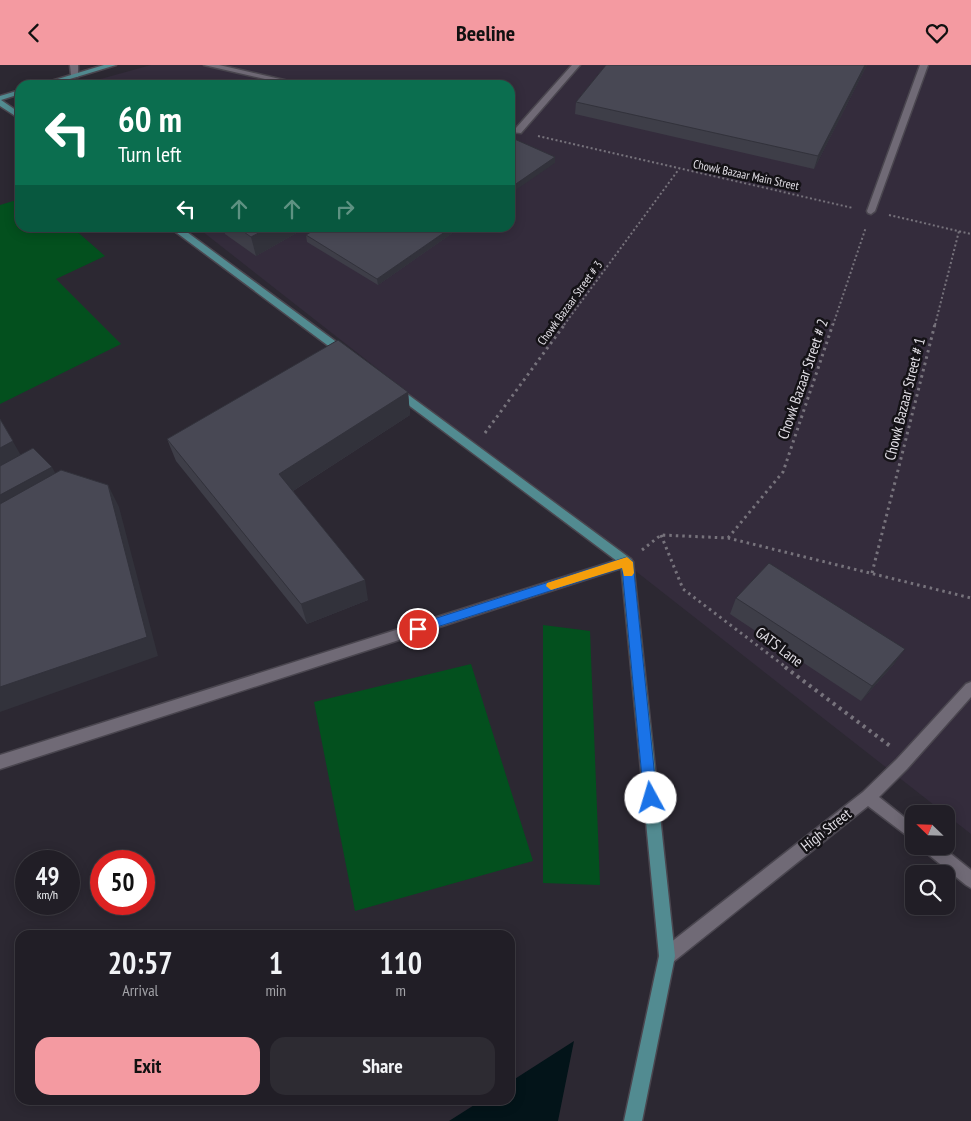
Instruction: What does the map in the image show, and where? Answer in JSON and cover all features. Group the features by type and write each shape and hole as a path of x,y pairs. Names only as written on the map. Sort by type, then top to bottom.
{"main road":[{"path":"58,80 112,65"},
{"path":"0,98 15,94"},
{"path":"0,102 15,113"},
{"path":"179,232 356,360"},
{"path":"387,383 627,562 666,956 633,1121"}],"street":[{"path":"74,65 75,75"},
{"path":"208,65 278,80"},
{"path":"515,129 576,65"},
{"path":"871,211 924,65"},
{"path":"0,762 627,562"},
{"name":"High Street","path":"666,956 868,797 907,759 971,688"},
{"path":"868,797 905,827"},
{"path":"940,855 971,880"}],"path":[{"name":"Chowk Bazaar Main Street","path":"515,130 971,234"},
{"name":"Chowk Bazaar Street # 3","path":"475,447 679,169"},
{"name":"Chowk Bazaar Street # 2","path":"728,538 783,472 871,211"},
{"name":"Chowk Bazaar Street # 1","path":"872,573 959,231"},
{"path":"627,562 661,535 728,538 971,598"},
{"name":"GATS Lane","path":"661,535 684,589 907,759"}],"shaded area":[{"path":"151,65 971,65 971,834 955,821 955,805 934,805 203,232 515,232 515,80 97,80"},
{"path":"574,1041 558,1121 449,1121 474,1105 515,1105 515,1079"}],"green space":[{"path":"15,200 15,232 78,232 105,256 56,279 121,344 0,404 0,205"},
{"path":"543,625 590,631 600,885 543,883"},
{"path":"471,664 533,861 355,911 314,702"}],"building":[{"path":"606,65 865,65 818,156 576,102"},
{"path":"515,139 555,157 515,185"},
{"path":"244,232 260,232 251,237"},
{"path":"311,232 445,232 377,279 306,235"},
{"path":"338,340 408,392 279,474 365,580 301,604 167,439"},
{"path":"0,419 13,441 0,448"},
{"path":"33,448 52,467 0,495 0,466"},
{"path":"61,470 108,485 147,637 0,687 0,504"},
{"path":"769,563 905,649 872,686 736,598"}],"slow traffic":[{"path":"551,586 627,562 628,573"}],"route":[{"path":"418,629 627,562 651,798"}]}
